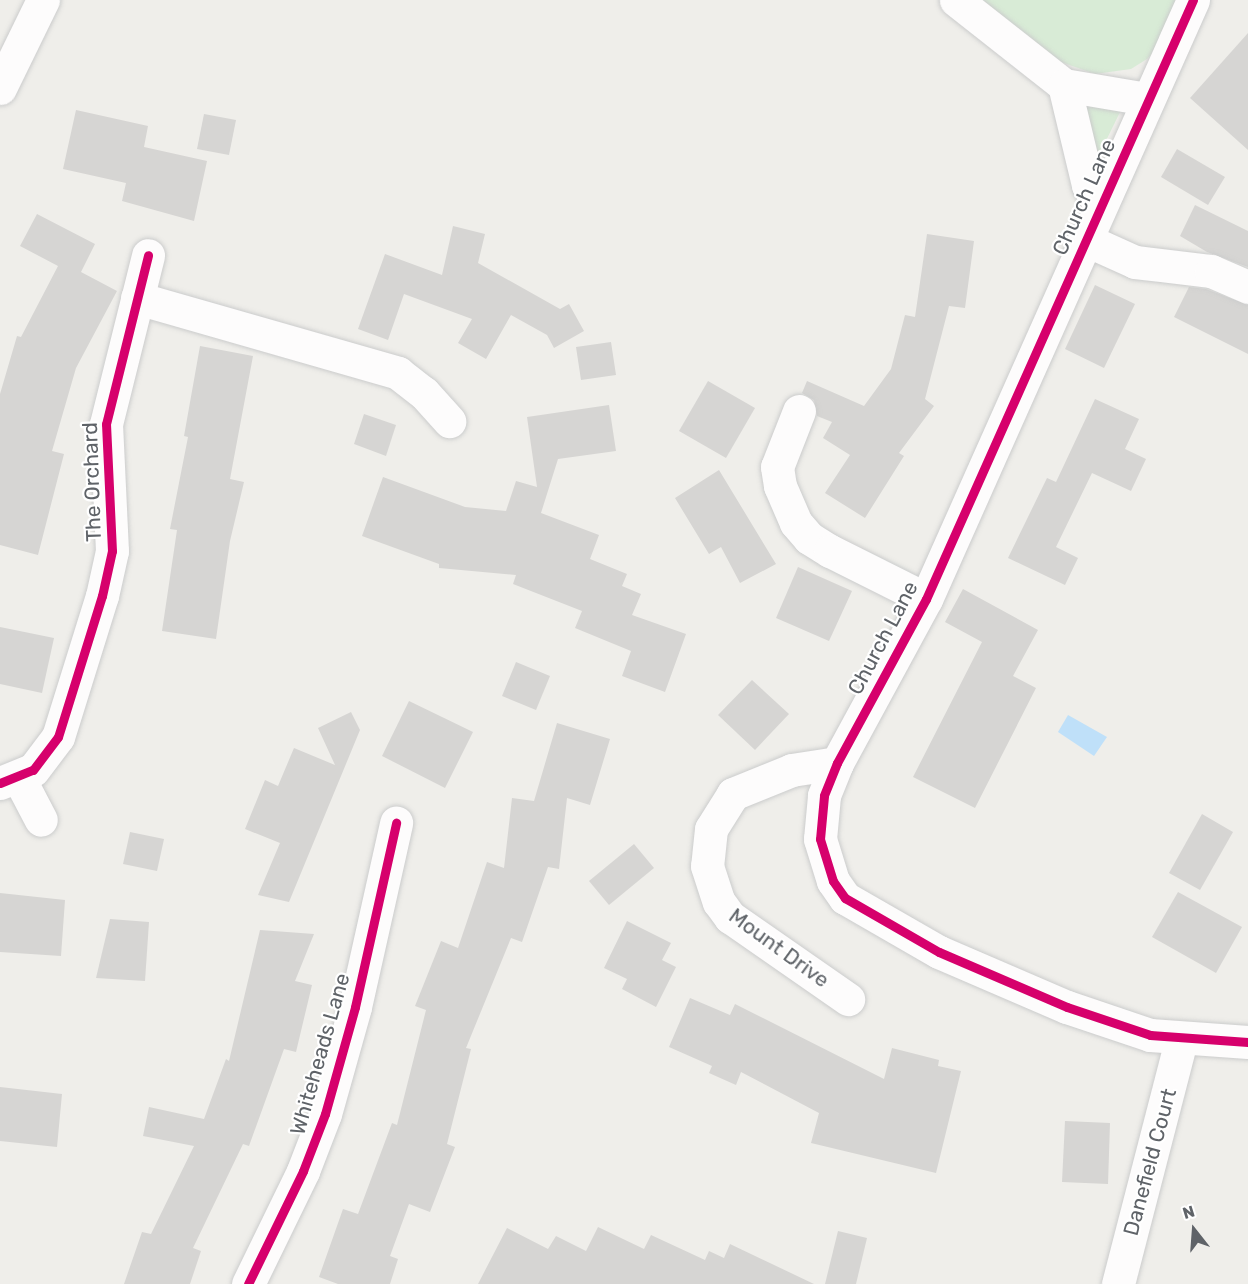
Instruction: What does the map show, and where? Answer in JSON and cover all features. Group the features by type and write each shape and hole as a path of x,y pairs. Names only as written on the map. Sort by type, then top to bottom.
{"street":[{"path":"0,88 43,0"},
{"path":"956,0 1064,85 1147,99"},
{"name":"Church Lane","path":"1193,0 1084,238 926,599 837,763 824,796 820,839 825,861 844,898 939,952 1067,1007 1150,1035 1180,1040 1248,1042"},
{"path":"1064,85 1088,185 1101,205"},
{"path":"1084,238 1135,262 1211,271 1248,287"},
{"name":"The Orchard","path":"40,820 10,781 45,756 58,737 102,596 112,551 106,424 148,255"},
{"path":"137,298 398,373 424,393 449,421"},
{"path":"799,411 777,467 780,486 796,523 809,538 926,599"},
{"name":"Mount Drive","path":"837,763 792,770 733,794 711,829 707,866 719,902 730,917 849,999"},
{"name":"Whiteheads Lane","path":"248,1284 303,1172 325,1114 355,1007 396,824"},
{"name":"Danefield Court","path":"1118,1284 1180,1040"}],"green space":[{"path":"982,0 1185,0 1160,45 1147,59 1131,69 1095,74 1061,62"},
{"path":"1072,105 1122,108 1097,159"}],"water":[{"path":"1068,715 1107,737 1094,756 1058,732"}],"building":[{"path":"1248,33 1248,150 1190,98"},
{"path":"76,110 148,126 144,147 207,161 194,221 122,201 126,183 63,169"},
{"path":"204,114 236,120 229,155 197,149"},
{"path":"1177,149 1225,177 1208,205 1161,177"},
{"path":"1195,205 1248,231 1248,267 1207,252 1180,236"},
{"path":"37,214 95,244 81,272 117,291 76,368 52,451 64,454 38,555 0,545 0,394 17,336 21,337 58,266 20,246"},
{"path":"453,226 485,234 478,263 560,309 569,304 584,331 554,348 547,335 511,315 486,359 458,343 472,319 404,294 388,340 358,329 385,254 442,275"},
{"path":"927,234 974,241 965,308 949,306 925,399 934,406 899,453 904,456 865,518 825,493 850,455 823,438 832,422 817,416 814,400 802,393 807,381 864,406 891,369 905,315 915,317"},
{"path":"1095,285 1135,304 1104,368 1065,349"},
{"path":"1189,287 1206,289 1248,305 1248,354 1174,317"},
{"path":"611,342 616,375 581,380 576,347"},
{"path":"200,346 253,356 230,479 244,482 230,541 216,639 162,631 177,530 170,529 188,437 184,436"},
{"path":"708,381 755,408 726,458 679,431"},
{"path":"1095,399 1139,419 1125,449 1146,459 1131,491 1092,473 1056,547 1078,558 1065,585 1008,558 1047,478 1056,482"},
{"path":"609,405 616,451 558,459 541,513 599,535 590,559 627,574 622,586 641,594 632,615 686,634 665,692 622,676 631,651 575,628 582,611 513,584 516,575 439,568 439,564 362,536 383,477 465,507 506,511 516,481 537,487 527,417"},
{"path":"364,414 396,425 386,456 354,444"},
{"path":"719,470 776,564 740,583 721,547 709,554 675,498"},
{"path":"798,567 852,591 829,641 776,618"},
{"path":"963,589 1038,630 1013,676 1036,688 975,808 913,777 982,642 945,622"},
{"path":"0,627 54,638 42,693 0,684"},
{"path":"516,662 550,676 536,710 502,696"},
{"path":"752,680 789,714 755,750 718,715"},
{"path":"409,701 473,732 445,788 382,756"},
{"path":"351,712 360,730 289,902 258,895 280,843 245,829 265,780 278,786 294,748 335,765 318,728"},
{"path":"557,723 610,739 590,805 567,798 559,869 548,867 522,942 511,938 466,1048 471,1049 447,1144 455,1147 430,1212 409,1204 390,1256 398,1259 390,1284 338,1284 319,1277 343,1209 358,1214 392,1123 397,1125 426,1010 415,1006 441,941 458,948 487,862 504,868 512,798 534,801"},
{"path":"1202,814 1233,832 1200,890 1169,873"},
{"path":"130,832 164,839 157,871 123,864"},
{"path":"634,844 654,868 609,905 589,881"},
{"path":"1178,892 1242,927 1216,973 1152,937"},
{"path":"0,893 65,900 61,956 0,952"},
{"path":"110,919 149,922 145,981 96,978"},
{"path":"627,921 671,943 662,960 676,967 656,1007 622,989 627,979 604,968"},
{"path":"260,930 314,934 295,981 312,985 296,1052 284,1049 249,1146 243,1144 193,1248 201,1251 190,1284 124,1284 142,1232 151,1234 194,1146 143,1136 149,1107 204,1119 226,1059 229,1061"},
{"path":"690,998 730,1015 735,1004 884,1079 892,1048 939,1060 938,1066 961,1071 936,1173 811,1143 819,1113 741,1072 736,1085 709,1073 712,1066 669,1047"},
{"path":"0,1087 62,1094 57,1147 0,1141"},
{"path":"1065,1121 1110,1123 1108,1184 1062,1182"},
{"path":"598,1227 644,1249 651,1235 705,1260 709,1251 724,1258 730,1244 814,1284 478,1284 507,1228 548,1249 556,1236 586,1251"},
{"path":"838,1231 867,1238 856,1284 825,1284"}],"cycle path":[{"path":"1193,0 926,599 837,763 824,796 820,839 833,881 845,898 939,952 1067,1007 1150,1035 1248,1042"},
{"path":"0,783 33,770 58,737 102,596 112,551 106,424 148,255"},
{"path":"248,1284 303,1171 325,1114 355,1007 396,823"}]}
